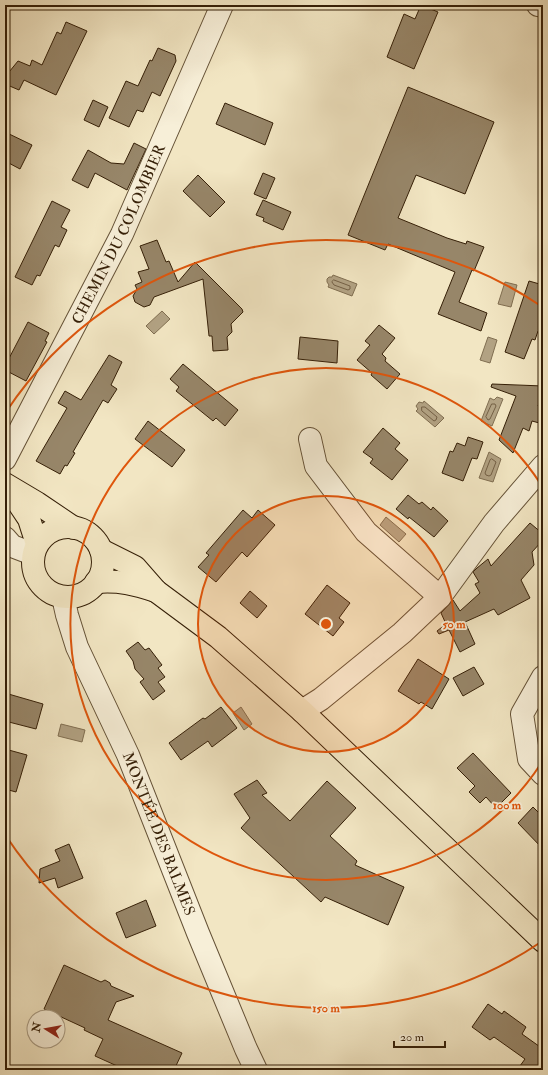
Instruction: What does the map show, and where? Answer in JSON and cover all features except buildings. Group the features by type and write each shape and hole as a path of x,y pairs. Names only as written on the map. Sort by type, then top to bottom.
{"main road":[{"path":"6,485 37,503 74,528"},
{"path":"6,485 29,519 36,549"},
{"path":"63,527 74,528 82,530 90,535 101,550 101,572 96,582 90,589 82,594 72,597 63,597 52,594 42,587 36,577 33,566 36,549 44,536 53,530 63,527"},
{"path":"101,550 135,567 156,590 218,637 302,711 543,941"},
{"path":"96,582 128,582 156,590"}],"street":[{"name":"CHEMIN DU COLOMBIER","path":"5,459 122,234 222,5"},
{"path":"538,5 543,6"},
{"path":"310,439 316,466 366,532 440,597"},
{"path":"302,711 321,699 402,632 440,597 494,523 543,466"},
{"path":"5,538 12,546 36,549"},
{"name":"MONTÉE DES BALMES","path":"63,597 77,647 128,755 198,933 256,1070"},
{"path":"543,677 522,714 529,759 543,774"}],"water":[{"path":"333,275 357,284 352,296 328,287 329,285 327,279"},
{"path":"505,282 517,285 511,307 498,304"},
{"path":"162,311 170,319 154,334 146,326"},
{"path":"488,337 497,340 490,363 480,360"},
{"path":"497,397 503,399 492,426 481,421 490,398 494,400"},
{"path":"424,401 444,418 435,427 416,411 418,409 416,406 419,402 423,403"},
{"path":"489,452 501,459 493,482 479,478"},
{"path":"386,517 406,534 399,542 380,525"},
{"path":"241,707 252,724 244,730 233,713"},
{"path":"61,724 85,730 82,742 58,736"}]}
